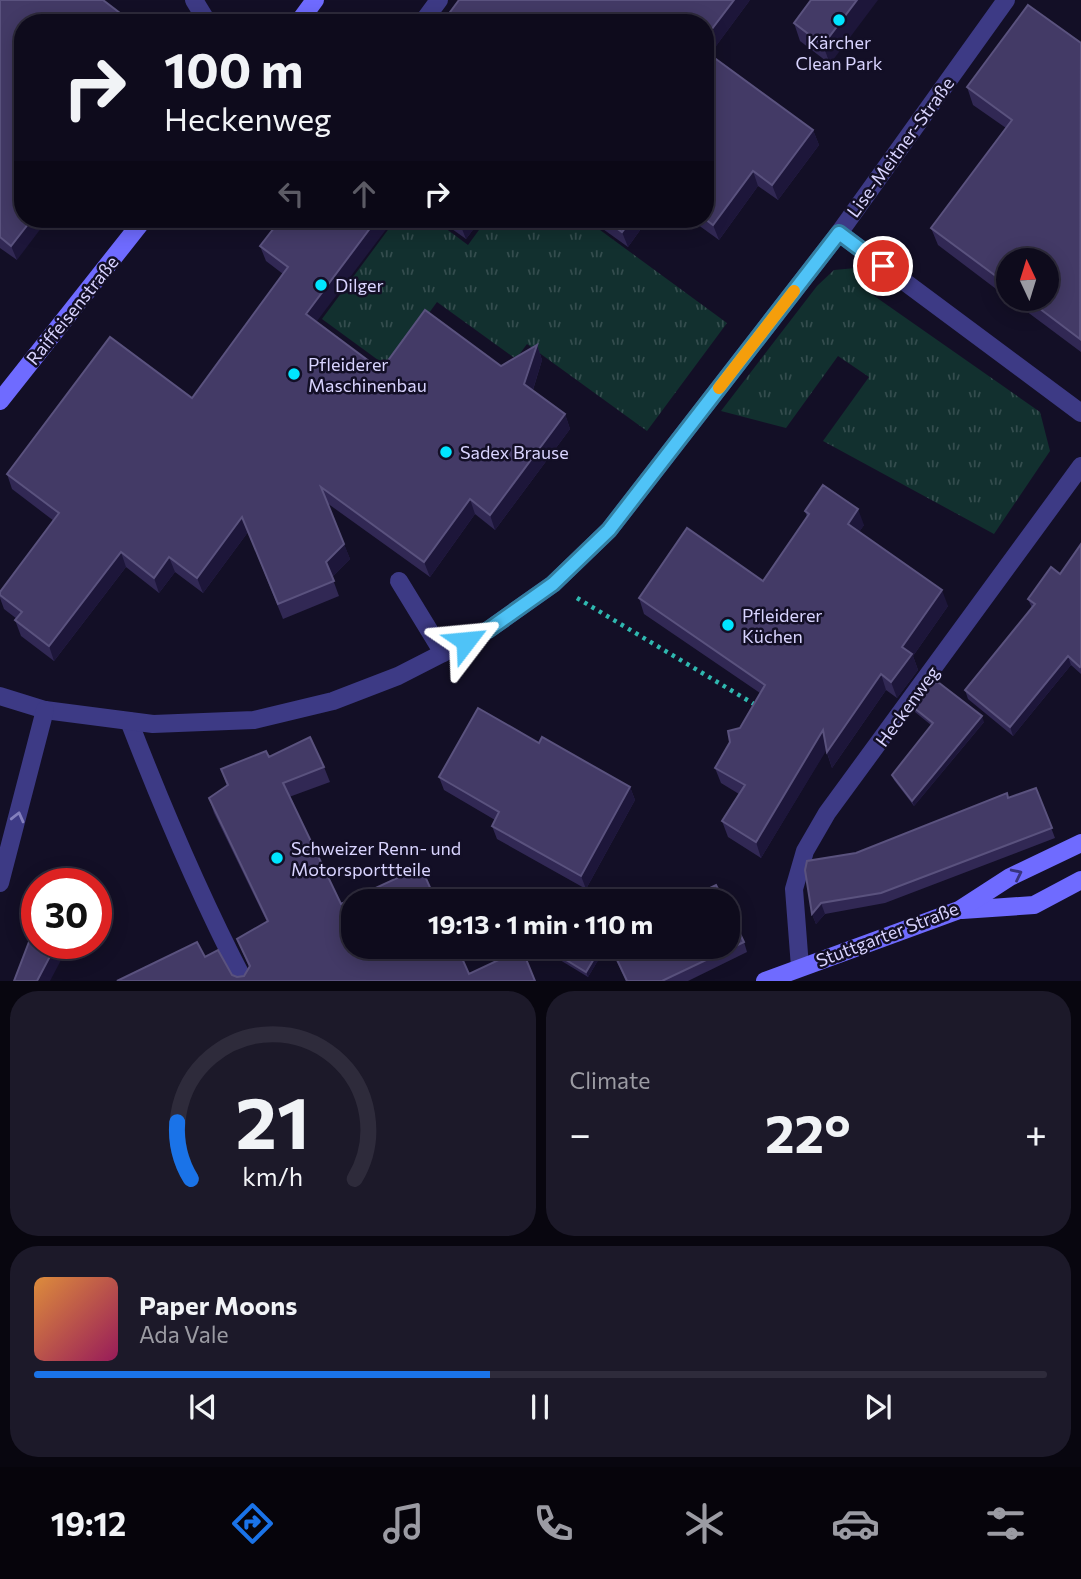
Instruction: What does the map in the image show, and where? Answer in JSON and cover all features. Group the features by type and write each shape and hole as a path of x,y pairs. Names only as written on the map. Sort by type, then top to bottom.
{"main road":[{"name":"Raiffeisenstraße","path":"0,401 137,228"},
{"name":"Stuttgarter Straße","path":"765,981 959,910 1010,877 1081,843"},
{"path":"959,910 1034,905 1081,880"}],"street":[{"name":"Lise-Meitner-Straße","path":"0,696 45,710 153,724 254,720 333,701 398,676 488,630 553,584 609,530 839,233 1006,0"},
{"path":"839,233 1081,413"},
{"name":"Heckenweg","path":"800,967 794,889 805,851 827,813 1081,466"},
{"path":"399,581 443,653"},
{"path":"0,883 45,710"},
{"path":"129,721 167,819 244,981"}],"path":[{"path":"553,584 767,711"}],"green space":[{"path":"389,228 445,228 468,245 480,228 597,228 727,323 647,431 527,344 516,359 437,302 389,368 322,319"},
{"path":"856,268 878,275 870,293 1040,412 1050,451 994,534 823,441 869,377 838,356 786,428 721,411 817,286 834,270"}],"building":[{"path":"0,0 103,0 121,14 14,14 14,228 25,228 11,246 0,237"},
{"path":"459,0 734,0 714,26 714,14 449,14"},
{"path":"811,0 857,0 823,45 794,23"},
{"path":"1028,5 1081,43 1080,339 1044,312 1059,312 1059,248 996,248 996,276 931,228 1012,120 967,87"},
{"path":"714,58 813,130 772,185 753,171 714,224"},
{"path":"274,228 370,228 306,314 381,370 425,310 501,366 537,345 524,384 565,414 490,515 470,499 424,562 321,487 344,544 326,562 334,581 278,604 242,517 197,578 169,557 154,578 121,552 49,646 15,620 22,612 0,595 0,592 59,513 7,474 110,337 192,398 288,267 260,246"},
{"path":"823,485 858,509 848,524 942,590 902,647 912,654 891,682 881,674 827,752 823,730 756,842 722,821 745,785 715,768 730,742 728,731 740,728 765,685 639,598 687,528 763,581 809,514 805,511"},
{"path":"1081,544 1081,666 1068,656 1010,727 965,690 1035,604 1028,599 1051,567 1060,574"},
{"path":"934,679 982,716 912,801 892,775 933,723 913,707"},
{"path":"478,708 539,743 542,737 630,787 581,876 492,826 499,812 439,777"},
{"path":"310,737 324,767 283,783 341,904 341,959 462,959 469,974 501,959 526,959 535,981 117,981 197,942 205,957 218,950 232,975 244,976 250,966 237,939 268,921 209,798 228,785 221,769 266,751 269,757"},
{"path":"1036,788 1052,828 881,893 821,903 812,914 805,870 807,861 856,853 1007,793 1008,798"},
{"path":"421,867 431,889 373,889"},
{"path":"22,959 49,959 37,981 14,981"},
{"path":"565,959 594,959 586,972"},
{"path":"617,959 708,959 662,981 627,981"}],"slow traffic":[{"path":"719,388 794,291"}],"place":[{"name":"Kärcher Clean Park","path":"839,20"},
{"name":"Dilger","path":"321,285"},
{"name":"Pfleiderer Maschinenbau","path":"294,374"},
{"name":"Sadex Brause","path":"446,452"},
{"name":"Pfleiderer Küchen","path":"728,625"},
{"name":"Schweizer Renn- und Motorsporttteile","path":"277,858"}],"route":[{"path":"466,641 488,630 553,584 609,530 839,233 883,266"}]}
